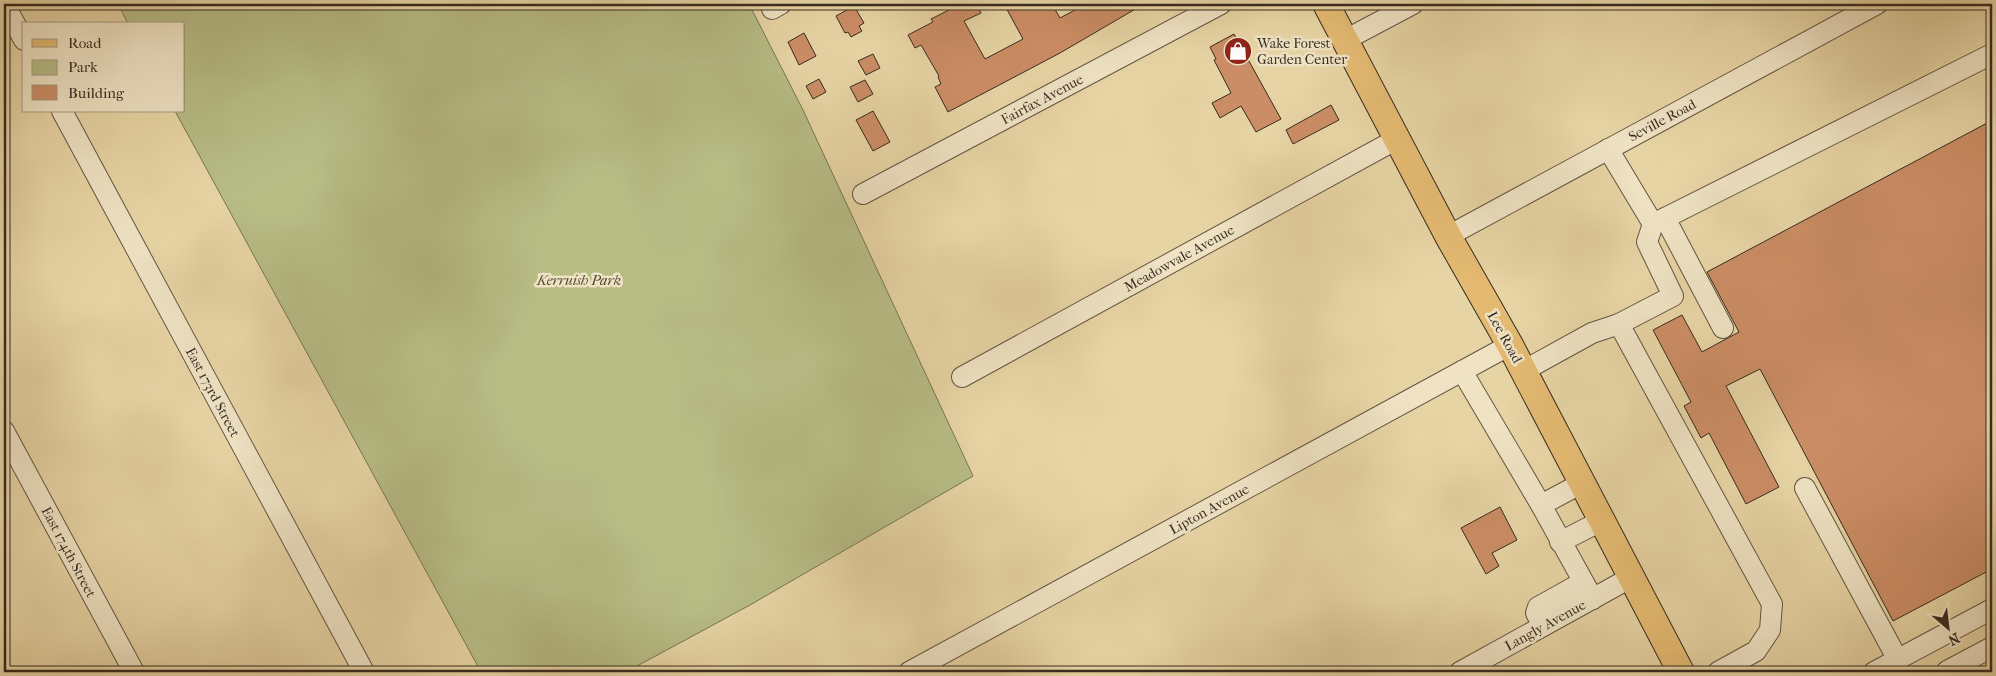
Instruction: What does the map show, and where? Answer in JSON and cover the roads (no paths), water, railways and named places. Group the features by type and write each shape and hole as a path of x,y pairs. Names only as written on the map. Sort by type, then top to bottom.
{"main road":[{"name":"Lee Road","path":"1326,4 1448,236 1510,345 1630,578 1681,672"}],"street":[{"path":"4,4 22,36"},
{"name":"Fairfax Avenue","path":"863,194 1221,4"},
{"path":"1345,40 1413,4"},
{"name":"Seville Road","path":"1448,236 1877,4"},
{"path":"1523,371 1592,333 1619,324 1673,296 1646,242 1659,221 1992,54"},
{"name":"East 173rd Street","path":"63,112 364,672"},
{"name":"Meadowvale Avenue","path":"962,377 1397,139"},
{"path":"1608,149 1659,221 1723,328"},
{"path":"1619,324 1772,604 1770,630 1756,651 1718,672"},
{"name":"Lipton Avenue","path":"909,672 1510,345"},
{"path":"1462,371 1541,505 1588,591"},
{"name":"East 174th Street","path":"4,431 134,672"},
{"path":"1541,505 1582,483"},
{"path":"1805,488 1898,660"},
{"path":"1560,542 1601,521"},
{"name":"Langly Avenue","path":"1460,672 1543,626 1588,591 1630,578"},
{"path":"1874,672 1992,608"},
{"path":"1947,671 1992,647"}],"place":[{"name":"Wake Forest Garden Center","path":"1238,51"}],"park label":[{"name":"Kerruish Park","path":"579,280"}]}
